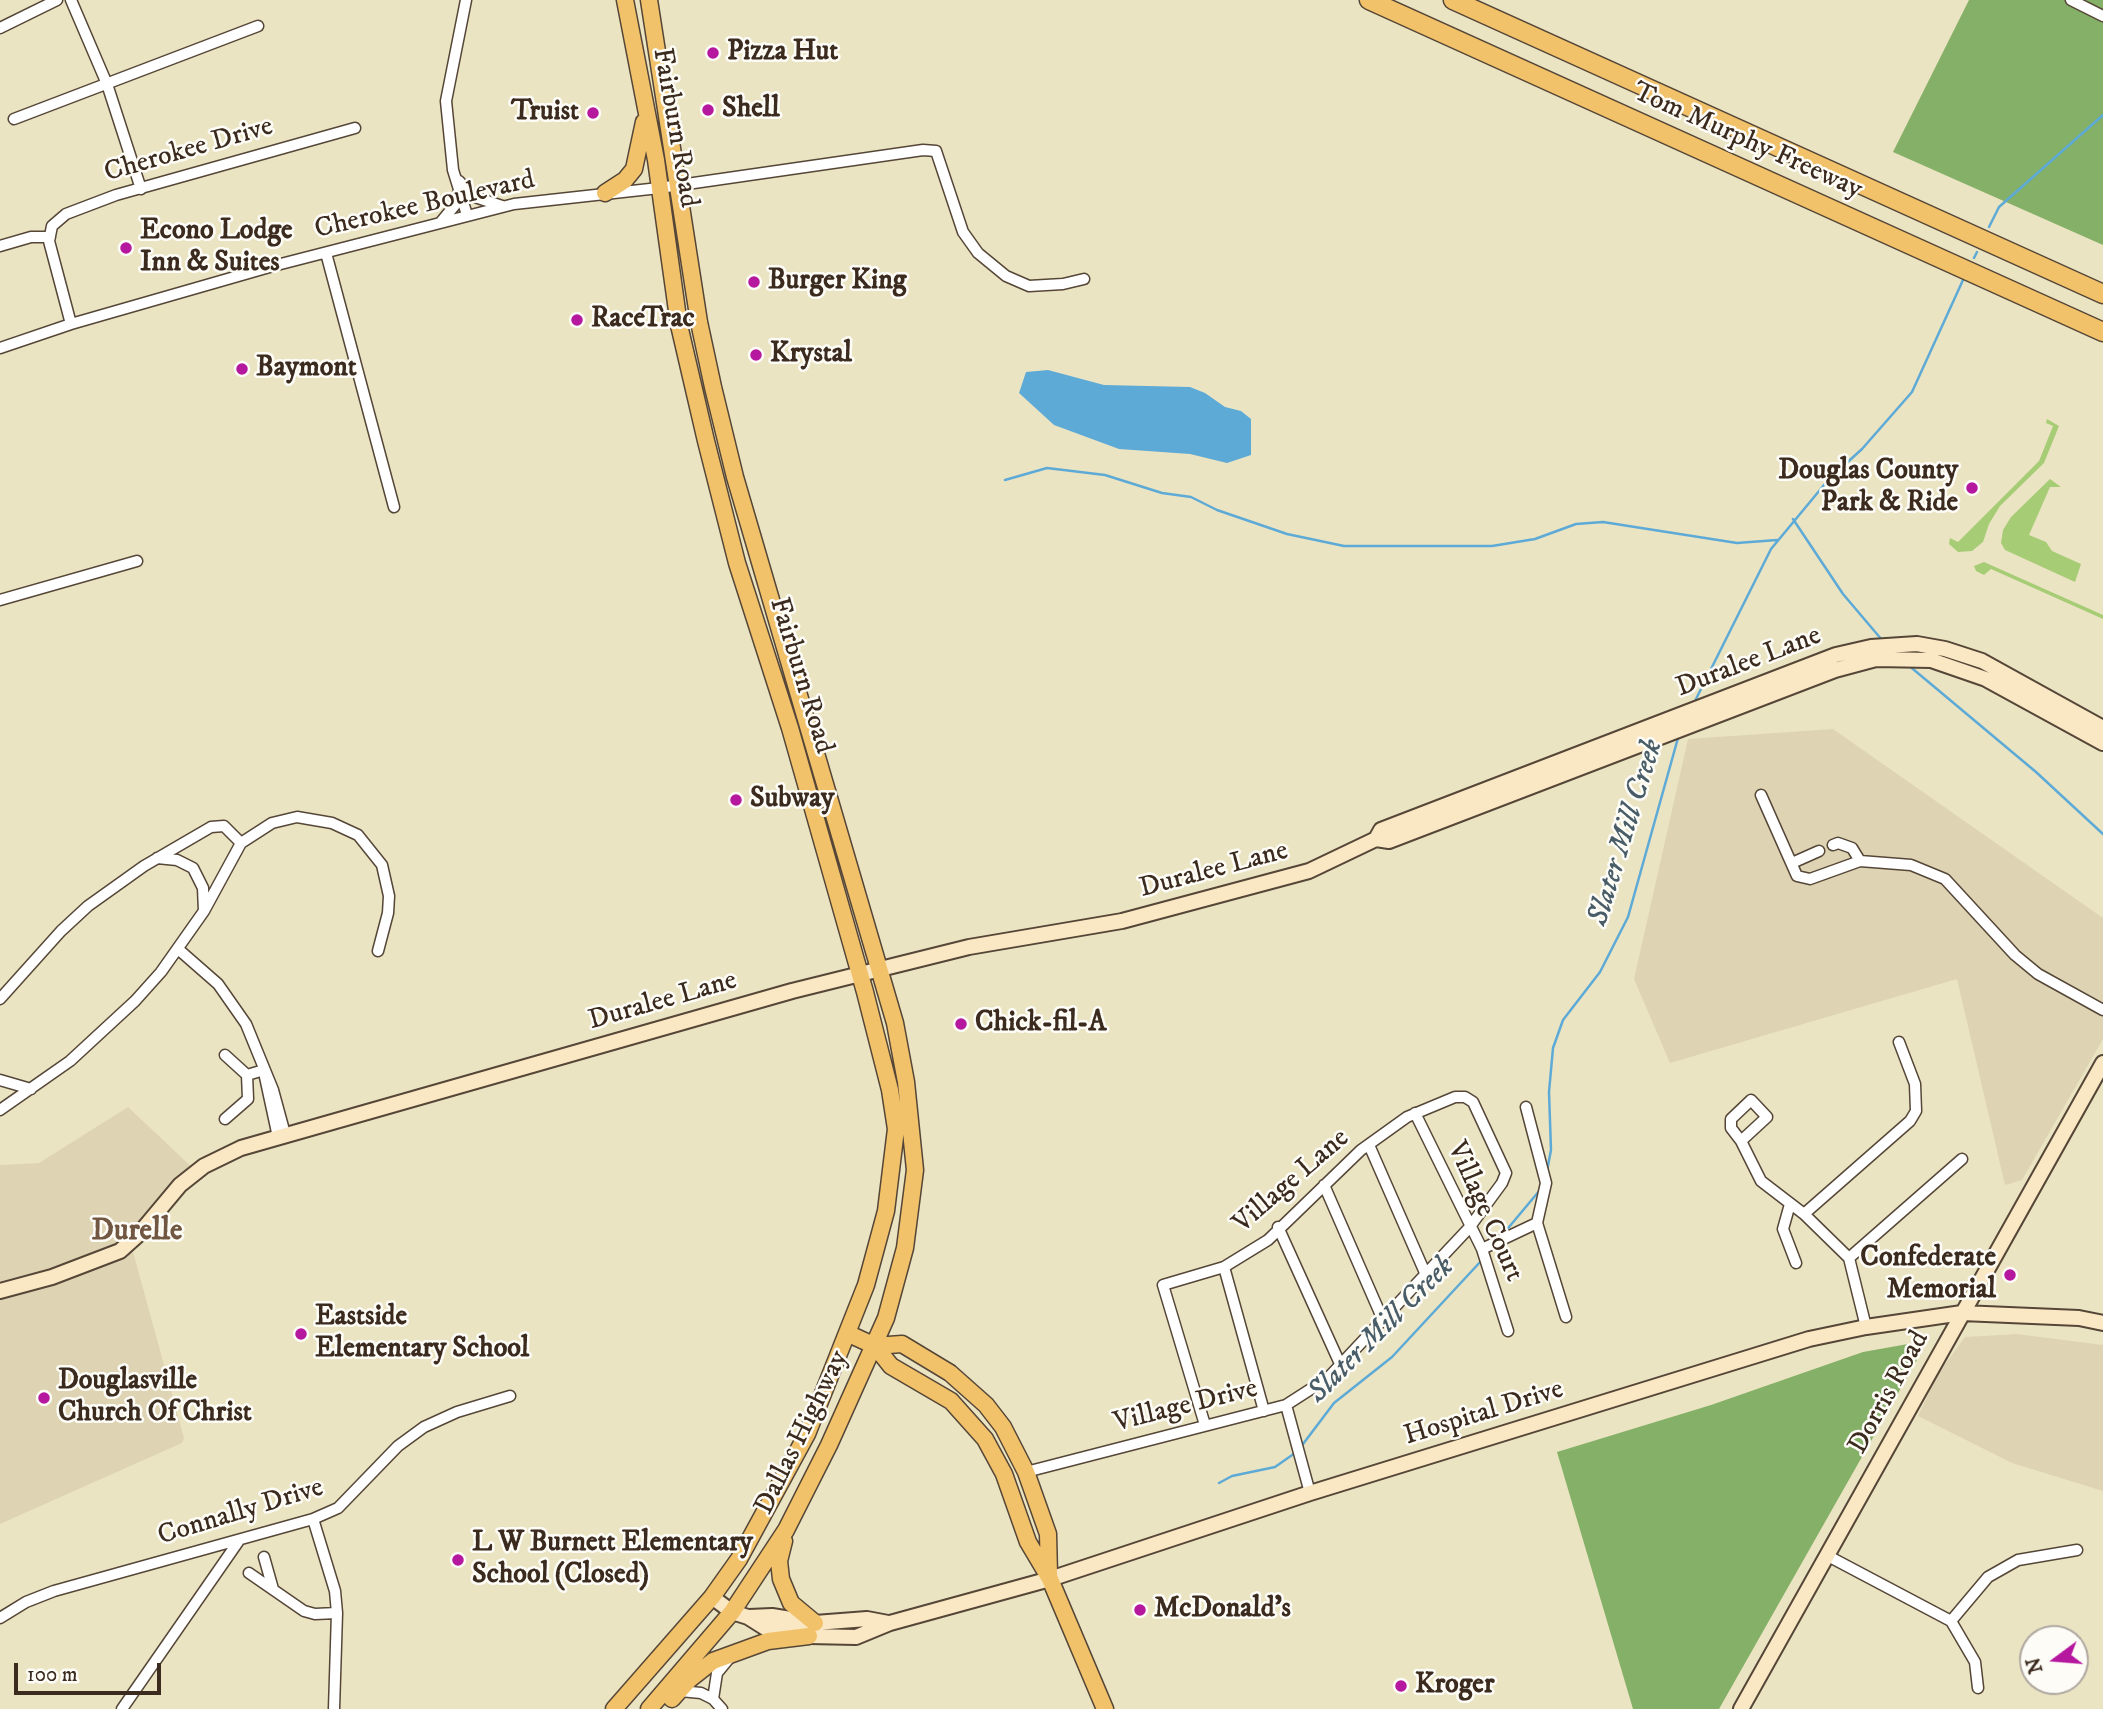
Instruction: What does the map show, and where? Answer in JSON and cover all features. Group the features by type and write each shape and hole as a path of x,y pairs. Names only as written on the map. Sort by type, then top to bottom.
{"highway":[{"name":"Tom Murphy Freeway","path":"1369,0 2103,331"},
{"name":"Tom Murphy Freeway","path":"1453,0 2103,294"}],"main road":[{"name":"Fairburn Road","path":"625,0 659,187 679,325 737,563 790,728 860,973 890,1090 896,1129 894,1160 879,1241 849,1334"},
{"name":"Fairburn Road","path":"649,0 700,328 732,467 903,1062 915,1170 899,1277 876,1346"},
{"path":"605,193 634,169 646,109"},
{"path":"849,1334 876,1346 902,1344 950,1373 986,1405 1003,1427 1026,1472 1048,1534 1050,1579"},
{"name":"Dallas Highway","path":"614,1709 712,1597 738,1559 780,1488 807,1434 849,1334"},
{"path":"876,1346 891,1366 951,1402 979,1430 996,1457 1028,1542 1050,1579 1105,1709"},
{"name":"Dallas Highway","path":"649,1709 732,1612 786,1530 876,1346"},
{"path":"663,1709 713,1661 768,1641 812,1630 791,1603 781,1579 779,1561 786,1530"}],"street":[{"path":"0,28 57,0"},
{"path":"71,0 107,84 141,188"},
{"path":"466,0 446,101 453,170 467,215"},
{"path":"2071,0 2103,16"},
{"path":"14,118 258,26"},
{"name":"Cherokee Drive","path":"50,237 52,226 66,214 141,188 355,128"},
{"name":"Cherokee Boulevard","path":"0,348 71,324 503,206 678,185 923,150 936,151 963,232 978,253 1006,276 1029,286 1063,284 1084,279"},
{"path":"453,170 461,186 472,196 503,206"},
{"path":"441,222 455,205 459,189"},
{"path":"0,246 31,237 50,237 71,324"},
{"path":"326,253 394,507"},
{"path":"0,600 137,561"},
{"name":"Duralee Lane","path":"1376,839 1381,830 1588,749 1836,655 1871,647 1917,644 1945,649 1982,661 2103,728"},
{"name":"Duralee Lane","path":"0,1291 52,1277 120,1251 139,1234 180,1185 204,1166 241,1148 878,968 969,947 1083,928 1177,907 1309,871 1376,839 1389,841 1835,670 1876,659 1931,660 1986,679 2103,743"},
{"path":"1761,795 1797,876 1810,879 1860,860 1911,864 1945,879 2038,974 2103,1010"},
{"path":"0,1110 70,1061 105,1030 161,972 204,911 241,843 272,823 297,817 332,823 358,835 382,865 389,897 388,913 378,951"},
{"path":"0,999 44,947 88,906 157,858 211,827 224,826 241,843"},
{"path":"1833,845 1838,843 1852,848 1860,860"},
{"path":"1792,863 1819,851"},
{"path":"157,858 177,860 192,868 203,888 204,911"},
{"path":"178,948 218,984 234,1005 256,1044 264,1070 266,1091 281,1136"},
{"path":"1804,1214 1910,1121 1916,1111 1915,1084 1899,1042"},
{"path":"225,1055 247,1075 248,1099 225,1119"},
{"name":"Dorris Road","path":"1741,1709 2103,1063"},
{"path":"247,1075 264,1070"},
{"path":"0,1080 31,1088"},
{"name":"Village Lane","path":"1205,1425 1163,1285 1224,1267 1268,1240 1278,1227 1369,1145 1415,1112 1455,1097 1465,1097"},
{"name":"Village Drive","path":"1026,1472 1286,1405 1305,1396 1341,1366 1469,1228 1494,1198 1506,1173 1473,1102 1465,1097"},
{"path":"1526,1107 1546,1183 1537,1223 1566,1317"},
{"name":"Village Court","path":"1415,1112 1469,1228 1482,1249 1508,1331"},
{"path":"1741,1141 1761,1181 1804,1214 1849,1258 1866,1326"},
{"path":"1369,1145 1426,1275"},
{"path":"1849,1258 1962,1158"},
{"path":"1324,1185 1383,1320"},
{"path":"1790,1204 1783,1229 1796,1263"},
{"path":"1482,1249 1537,1223"},
{"path":"1278,1227 1341,1366"},
{"path":"1224,1267 1264,1411"},
{"name":"Hospital Drive","path":"712,1597 732,1612 748,1617 767,1629 812,1630 856,1637 890,1623 1050,1579 1310,1493 1810,1339 1866,1326 1962,1313 2079,1318 2103,1323"},
{"name":"Connally Drive","path":"0,1618 26,1602 54,1591 313,1519 338,1508 398,1446 424,1427 457,1412 510,1396"},
{"path":"1286,1405 1310,1493"},
{"path":"313,1519 330,1571 337,1613 334,1709"},
{"path":"122,1709 238,1542"},
{"path":"1951,1621 1988,1577 1998,1571 2018,1560 2077,1550"},
{"path":"1828,1556 1951,1621 1975,1662 1978,1688"},
{"path":"264,1557 274,1590"},
{"path":"249,1573 304,1611 337,1613"},
{"path":"713,1699 717,1673 733,1653"},
{"path":"680,1691 701,1693 713,1699 722,1709"}],"shaded area":[{"path":"1833,729 2103,918 2103,1039 2022,1180 2005,1185 1957,979 1670,1063 1634,979 1688,739"},
{"path":"128,1107 196,1171 129,1237 184,1438 182,1443 0,1524 0,1165 39,1163"},
{"path":"2017,1334 2103,1345 2103,1491 2012,1463 1918,1416 1938,1374 1965,1337"}],"green space":[{"path":"1969,0 2103,0 2103,245 1893,152"},
{"path":"2047,419 2059,426 2044,463 2000,506 1989,524 1983,542 1972,551 1958,552 1949,544 1950,538 1958,542 2039,461 2053,426 2046,423"},
{"path":"2050,479 2061,487 2050,487 2029,535 2046,542 2052,551 2081,564 2075,582 2005,550 2001,543 2003,530 2011,517"},
{"path":"1984,562 2103,615 2103,619 1991,569 1984,575 1976,571 1974,566"},
{"path":"1919,1342 1918,1358 1719,1709 1633,1709 1557,1452 1711,1405 1863,1352"}],"water":[{"path":"1048,370 1104,385 1190,387 1205,393 1225,407 1241,411 1251,419 1251,455 1227,463 1190,454 1119,449 1054,425 1019,393 1026,372"}],"waterway":[{"name":"Slater Mill Creek","path":"1989,227 1999,207 2103,115"},
{"name":"Slater Mill Creek","path":"1974,258 1977,252"},
{"name":"Slater Mill Creek","path":"1694,703 1771,549 1829,479 1862,449 1912,392 1963,280"},
{"path":"1005,480 1047,468 1105,475 1162,493 1191,497 1217,510 1287,534 1344,546 1492,546 1535,539 1576,524 1603,522 1737,543 1777,540"},
{"path":"1793,519 1843,594 1882,640"},
{"path":"1907,664 2036,772 2103,834"},
{"name":"Slater Mill Creek","path":"1547,1171 1551,1150 1549,1092 1553,1048 1563,1020 1600,972 1628,917 1678,738"},
{"name":"Slater Mill Creek","path":"1504,1233 1540,1190"},
{"name":"Slater Mill Creek","path":"1300,1448 1334,1403 1392,1357 1482,1260"},
{"name":"Slater Mill Creek","path":"1219,1483 1232,1476 1275,1467 1295,1453"}],"place":[{"name":"Pizza Hut","path":"713,53"},
{"name":"Shell","path":"708,110"},
{"name":"Truist","path":"593,113"},
{"name":"Econo Lodge Inn & Suites","path":"126,248"},
{"name":"Burger King","path":"754,282"},
{"name":"RaceTrac","path":"577,320"},
{"name":"Krystal","path":"756,355"},
{"name":"Baymont","path":"242,369"},
{"name":"Douglas County Park & Ride","path":"1972,488"},
{"name":"Subway","path":"736,800"},
{"name":"Chick-fil-A","path":"961,1024"},
{"name":"Confederate Memorial","path":"2010,1275"},
{"name":"Eastside Elementary School","path":"301,1334"},
{"name":"Douglasville Church Of Christ","path":"44,1398"},
{"name":"L W Burnett Elementary School (Closed)","path":"458,1560"},
{"name":"McDonald's","path":"1140,1610"},
{"name":"Kroger","path":"1401,1686"}],"district":[{"name":"Durelle","path":"137,1233"}]}
